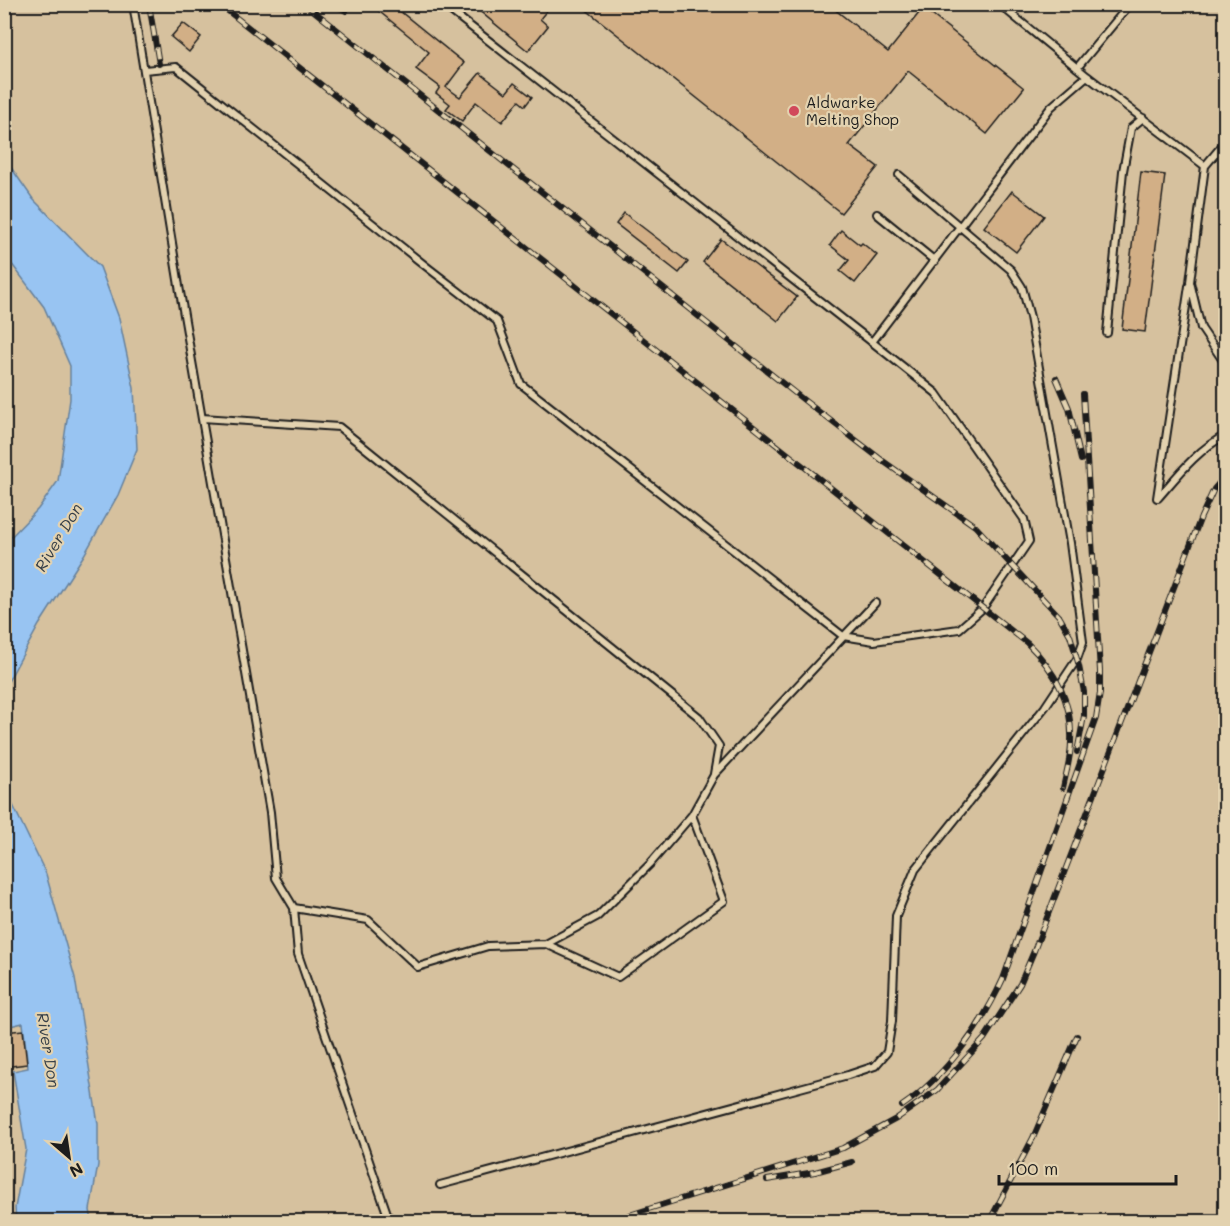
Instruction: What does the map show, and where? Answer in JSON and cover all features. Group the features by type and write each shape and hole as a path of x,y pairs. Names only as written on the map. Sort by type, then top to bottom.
{"lane":[{"path":"133,4 270,812 276,878 294,908 298,954 390,1221"},
{"path":"144,70 176,67 497,321 521,384 843,636 874,641 959,629 983,608 1029,541 1024,519 936,393 442,4"},
{"path":"999,4 1077,68 1205,166"},
{"path":"1077,68 1130,4"},
{"path":"872,342 1052,107 1087,75"},
{"path":"1107,333 1123,171 1131,128 1143,118"},
{"path":"1226,141 1205,166 1157,498 1185,467 1214,441 1226,435"},
{"path":"440,1185 875,1066 887,1052 891,1021 896,916 915,870 1045,707 1077,659 1083,642 1068,531 1030,317 1022,287 1011,270 899,176"},
{"path":"877,214 935,261"},
{"path":"1190,282 1201,328 1226,365"},
{"path":"202,418 339,427 699,717 719,746 714,775"},
{"path":"294,908 368,920 418,968 488,946 546,944 598,916 650,864 692,815 714,775 876,603"},
{"path":"546,944 618,977 724,901 692,815"}],"shaded area":[{"path":"5,5 1225,5 1225,1221 5,1221"}],"water":[{"name":"River Don","path":"5,159 33,199 100,267 119,318 134,388 137,449 118,495 84,555 39,625 5,687 5,543 38,509 58,481 70,399 70,366 44,307 5,255"},
{"name":"River Don","path":"4,749 11,801 46,874 75,978 98,1124 98,1165 90,1210 92,1221 16,1221 15,1208 26,1149 13,1071 28,1068 23,1023 10,1026 5,992"}],"building":[{"path":"370,4 391,4 464,63 446,87 460,97 480,73 506,93 514,83 532,97 525,106 519,101 502,122 476,102 462,121 446,109 450,104 436,93 440,87 416,69 429,52"},
{"path":"471,4 552,4 540,19 548,26 528,51"},
{"name":"Aldwarke Melting Shop","path":"579,4 828,4 888,52 923,8 1024,88 987,134 908,71 849,145 878,167 841,213"},
{"path":"183,23 201,37 189,52 171,37"},
{"path":"1141,172 1165,175 1145,332 1122,329"},
{"path":"1012,191 1044,216 1016,252 984,227"},
{"path":"624,213 688,262 679,273 616,224"},
{"path":"841,230 877,255 855,283 840,271 849,260 830,245"},
{"path":"721,239 797,297 778,321 703,262"},
{"path":"23,1030 27,1064 4,1067 4,1032"}],"railway":[{"path":"149,4 159,64"},
{"path":"219,4 1027,643 1054,676 1069,714 1071,748 1063,788"},
{"path":"305,4 805,401 883,461 975,526 1059,616 1070,635 1084,692 1084,716 1077,752"},
{"path":"334,4 346,11"},
{"path":"1056,378 1069,408 1081,460"},
{"path":"902,1106 933,1080 961,1049 994,997 1003,979 1096,718 1100,693 1100,671 1083,394"},
{"path":"607,1222 843,1148 896,1119 937,1090 984,1039 1020,984 1201,517 1214,489 1226,475"},
{"path":"989,1222 1033,1138 1077,1036"},
{"path":"767,1180 815,1172 852,1162"}],"place":[{"name":"Aldwarke Melting Shop","path":"794,111"}]}
